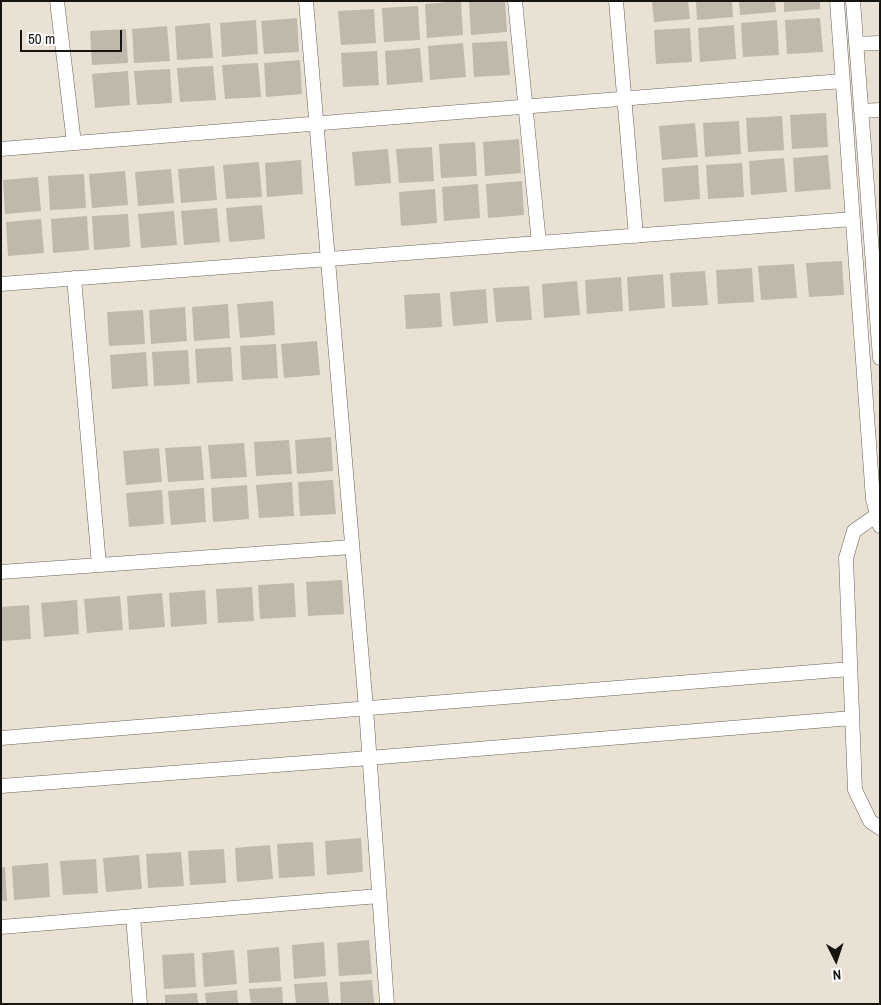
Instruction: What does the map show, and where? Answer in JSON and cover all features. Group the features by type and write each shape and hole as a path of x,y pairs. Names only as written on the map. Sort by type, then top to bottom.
{"street":[{"path":"57,1 74,143"},
{"path":"306,1 366,708 387,1004"},
{"path":"515,1 539,243"},
{"path":"616,1 636,236"},
{"path":"837,1 873,499 878,520 854,530 846,558 855,790 870,822 880,828"},
{"path":"853,1 880,358"},
{"path":"856,44 880,43"},
{"path":"1,149 842,81"},
{"path":"861,111 880,110"},
{"path":"1,284 853,219"},
{"path":"74,278 99,565"},
{"path":"1,572 352,546"},
{"path":"1,738 850,668"},
{"path":"1,786 852,718"},
{"path":"1,927 379,896"},
{"path":"133,916 140,1004"}],"building":[{"path":"461,1 463,35 427,38 425,4"},
{"path":"469,1 505,1 507,32 471,35"},
{"path":"652,1 688,1 690,19 654,22"},
{"path":"696,1 732,1 733,17 697,20"},
{"path":"739,1 775,1 776,12 740,15"},
{"path":"784,1 820,1 820,9 784,12"},
{"path":"418,6 420,40 384,42 382,8"},
{"path":"374,9 376,43 341,45 338,11"},
{"path":"297,18 299,52 264,54 261,21"},
{"path":"820,18 823,52 787,54 785,20"},
{"path":"256,20 258,54 222,57 220,23"},
{"path":"777,20 779,55 743,57 741,23"},
{"path":"210,23 213,58 177,60 175,26"},
{"path":"734,25 736,59 700,62 698,28"},
{"path":"167,26 170,61 134,63 132,29"},
{"path":"690,28 692,62 656,64 654,30"},
{"path":"126,29 128,63 92,65 90,31"},
{"path":"507,41 510,75 474,77 472,43"},
{"path":"463,43 466,77 430,80 428,46"},
{"path":"420,48 423,82 387,85 385,51"},
{"path":"377,51 379,85 343,87 341,53"},
{"path":"300,60 302,94 266,97 264,63"},
{"path":"258,63 261,97 225,99 222,65"},
{"path":"213,66 216,100 180,102 177,68"},
{"path":"170,69 172,103 137,105 134,71"},
{"path":"128,71 130,105 95,108 92,74"},
{"path":"826,113 828,147 792,149 790,115"},
{"path":"782,116 784,150 748,152 746,118"},
{"path":"739,121 741,154 705,157 703,123"},
{"path":"695,123 698,157 662,160 659,126"},
{"path":"519,139 521,173 485,176 483,142"},
{"path":"475,142 477,176 441,178 439,144"},
{"path":"432,147 434,181 399,183 396,149"},
{"path":"388,149 391,183 355,186 352,152"},
{"path":"828,155 831,189 795,192 793,158"},
{"path":"784,158 787,192 751,195 749,161"},
{"path":"301,160 303,194 267,197 265,163"},
{"path":"259,162 262,197 226,199 223,165"},
{"path":"742,163 744,197 708,199 706,165"},
{"path":"698,165 700,199 664,202 662,168"},
{"path":"214,166 217,200 181,203 178,169"},
{"path":"171,169 174,203 138,206 135,172"},
{"path":"125,171 128,205 92,208 89,174"},
{"path":"84,174 86,208 50,210 48,176"},
{"path":"38,177 41,211 5,214 3,180"},
{"path":"522,181 524,215 488,218 486,184"},
{"path":"478,184 480,218 444,221 442,187"},
{"path":"435,189 437,223 401,226 399,192"},
{"path":"262,205 265,239 229,242 226,208"},
{"path":"217,208 220,242 184,245 181,211"},
{"path":"174,211 177,245 141,248 138,214"},
{"path":"128,214 130,247 94,250 92,216"},
{"path":"87,216 89,250 53,253 51,219"},
{"path":"41,219 44,253 8,256 6,222"},
{"path":"842,261 844,295 809,297 806,263"},
{"path":"794,264 797,298 761,300 758,266"},
{"path":"752,268 754,302 718,304 716,270"},
{"path":"705,271 708,305 672,307 670,273"},
{"path":"663,274 665,308 629,311 627,277"},
{"path":"621,277 623,311 587,314 585,280"},
{"path":"577,281 580,315 544,318 542,284"},
{"path":"529,286 532,320 496,322 493,288"},
{"path":"486,289 488,323 453,326 450,292"},
{"path":"440,293 442,327 406,329 404,295"},
{"path":"273,301 275,335 240,338 237,304"},
{"path":"228,304 230,338 194,341 192,307"},
{"path":"185,307 187,341 151,344 149,310"},
{"path":"143,310 145,344 109,346 107,312"},
{"path":"317,341 320,375 284,378 281,344"},
{"path":"276,344 278,378 242,380 240,346"},
{"path":"231,347 233,381 197,383 195,349"},
{"path":"188,350 190,384 154,386 152,352"},
{"path":"146,352 148,386 112,389 110,355"},
{"path":"331,437 333,471 297,474 295,440"},
{"path":"289,440 292,474 256,476 254,442"},
{"path":"244,443 247,477 211,479 208,445"},
{"path":"201,446 204,480 168,482 165,448"},
{"path":"159,448 162,482 126,485 123,451"},
{"path":"333,480 336,514 300,516 298,482"},
{"path":"292,482 294,516 259,518 256,485"},
{"path":"247,485 249,519 213,522 211,488"},
{"path":"204,488 206,522 171,525 168,491"},
{"path":"162,490 164,524 129,527 126,493"},
{"path":"342,580 344,614 308,616 306,582"},
{"path":"294,583 296,617 260,619 258,585"},
{"path":"252,587 254,621 218,623 216,589"},
{"path":"205,590 207,624 171,627 169,593"},
{"path":"162,593 165,627 129,630 127,596"},
{"path":"120,596 123,630 87,633 84,599"},
{"path":"77,600 79,634 44,637 41,603"},
{"path":"29,605 31,639 1,641 1,607"},
{"path":"361,838 363,872 327,875 325,841"},
{"path":"313,842 315,876 279,878 277,844"},
{"path":"270,845 273,879 237,882 235,848"},
{"path":"224,849 226,883 190,885 188,851"},
{"path":"181,852 184,886 148,888 146,854"},
{"path":"139,855 142,889 106,892 103,858"},
{"path":"96,859 98,893 63,895 60,861"},
{"path":"48,863 50,897 14,900 12,866"},
{"path":"1,867 5,867 7,901 1,901"},
{"path":"369,940 372,974 339,976 337,943"},
{"path":"324,942 326,976 294,979 292,945"},
{"path":"279,947 281,981 249,983 247,950"},
{"path":"234,950 237,984 204,987 202,953"},
{"path":"194,953 196,987 164,989 162,955"},
{"path":"372,980 374,1004 341,1004 340,982"},
{"path":"327,982 329,1004 296,1004 294,984"},
{"path":"282,987 283,1004 251,1004 249,989"},
{"path":"237,990 238,1004 206,1004 205,993"},
{"path":"197,993 198,1004 165,1004 165,995"}]}
